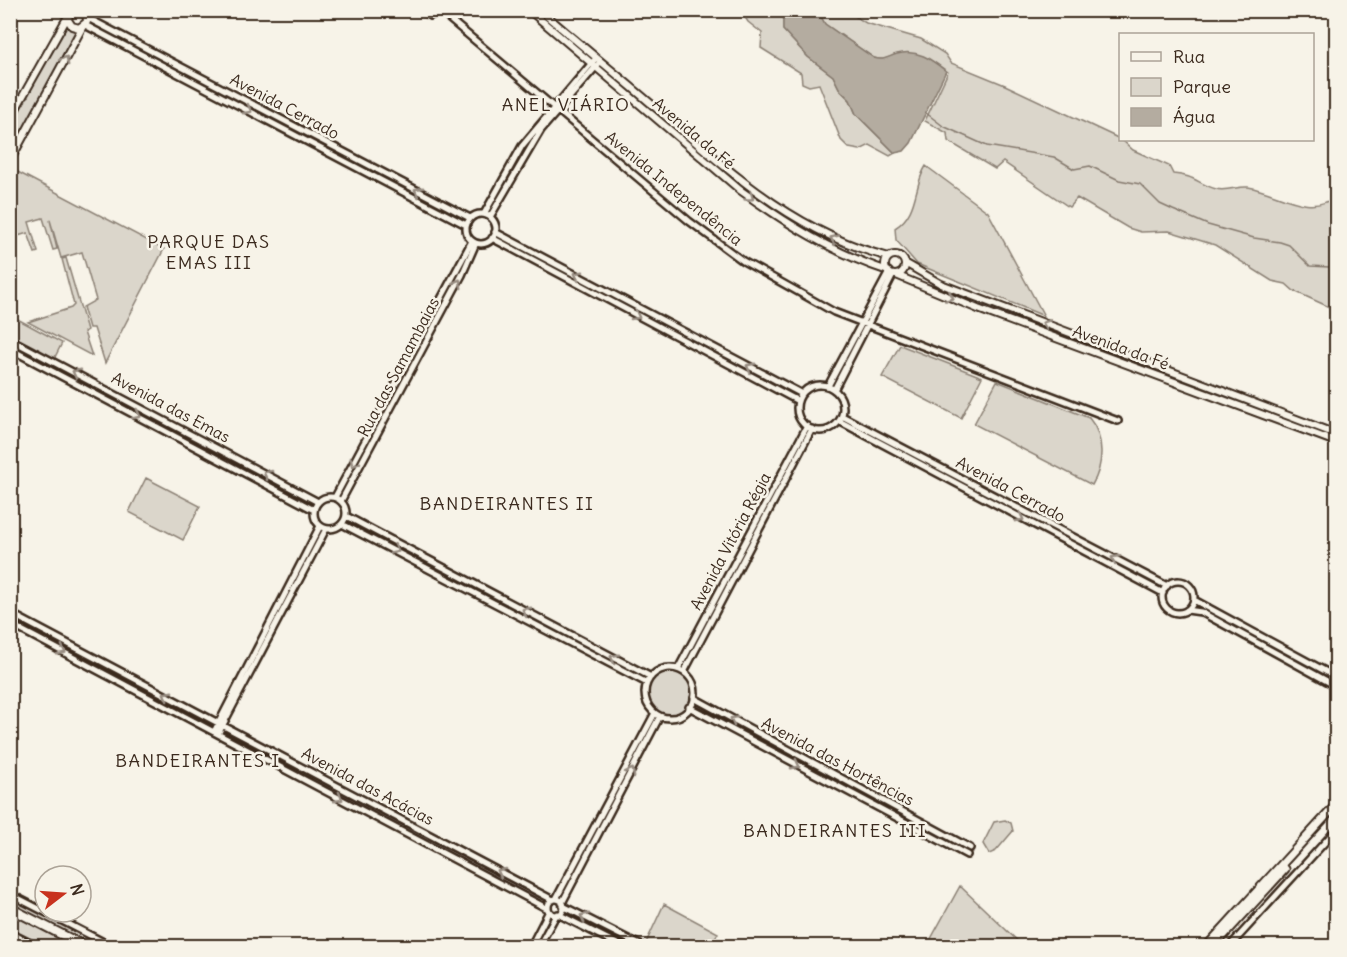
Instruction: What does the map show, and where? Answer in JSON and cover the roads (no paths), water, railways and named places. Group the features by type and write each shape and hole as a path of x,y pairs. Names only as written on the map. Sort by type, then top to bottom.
{"highway":[{"path":"10,908 84,946"}],"main road":[{"name":"Avenida da Fé","path":"529,10 779,207 832,239 889,257"},
{"name":"Avenida da Fé","path":"540,10 740,190 774,214 837,252 978,309 1336,442"},
{"path":"10,161 88,14"},
{"path":"68,15 72,26 84,25"},
{"path":"10,119 68,15"},
{"path":"899,256 905,263 903,271 891,273 885,264 889,257 899,256"},
{"name":"Avenida da Fé","path":"905,263 941,284 1336,434"},
{"path":"1207,946 1336,806"},
{"path":"1214,946 1336,812"}],"street":[{"path":"59,10 68,15"},
{"path":"421,10 430,16 441,11"},
{"name":"Avenida Independência","path":"441,11 714,242 809,301 1118,421"},
{"name":"Avenida Cerrado","path":"88,14 470,218"},
{"name":"Avenida Cerrado","path":"84,25 466,225"},
{"path":"487,216 522,147 596,62"},
{"path":"487,216 495,224 494,235 485,243 474,242 466,232 466,225 470,218 487,216"},
{"path":"494,235 802,394"},
{"path":"494,235 798,400"},
{"name":"Rua das Samambaias","path":"335,498 474,242"},
{"name":"Rua das Samambaias","path":"341,501 474,242"},
{"path":"834,390 891,273"},
{"path":"828,386 866,324"},
{"name":"Avenida das Emas","path":"10,339 318,502"},
{"name":"Avenida das Emas","path":"10,349 314,510"},
{"path":"814,386 828,386 842,400 840,419 824,430 809,428 798,415 798,400 802,394 814,386"},
{"name":"Avenida Cerrado","path":"840,419 1167,586"},
{"name":"Avenida Cerrado","path":"840,419 1163,593"},
{"name":"Avenida Vitória Régia","path":"681,671 809,428"},
{"path":"346,516 336,529 326,530 315,520 314,510 318,502 326,497 335,498 341,501 346,516 651,677"},
{"path":"342,524 647,683"},
{"path":"216,733 320,526"},
{"path":"221,723 326,530"},
{"path":"1187,610 1194,600 1192,589 1186,583 1177,581 1167,586 1163,593 1164,605 1171,611 1201,612 1336,686"},
{"path":"1194,600 1336,677"},
{"name":"Avenida das Acácias","path":"10,613 563,904"},
{"name":"Avenida das Acácias","path":"10,624 557,915"},
{"path":"663,669 681,671 693,683 694,698 689,707 675,717 658,714 645,696 647,683 651,677 663,669"},
{"name":"Avenida das Hortências","path":"694,698 970,848"},
{"name":"Avenida das Hortências","path":"689,707 967,855"},
{"path":"531,946 554,900 658,714"},
{"path":"539,946 563,904 658,714"},
{"path":"1230,946 1336,830"},
{"path":"10,894 33,906"},
{"path":"563,904 642,946"},
{"path":"557,915 621,946"},
{"path":"68,924 111,946"},
{"path":"10,933 36,946"}],"water":[{"path":"783,11 818,11 825,24 874,58 883,59 904,53 918,54 930,59 946,71 911,143 904,151 895,153 856,114 850,100 840,90 833,76 808,57 783,30"}],"waterway":[{"path":"926,113 943,126 987,146 1054,157 1074,169 1090,166 1119,180 1140,184 1160,204 1173,210 1208,225 1289,245 1310,266 1330,267 1336,271"}],"district":[{"name":"ANEL VIÁRIO","path":"566,104"},
{"name":"PARQUE DAS EMAS III","path":"209,251"},
{"name":"BANDEIRANTES II","path":"507,503"},
{"name":"BANDEIRANTES I","path":"198,760"},
{"name":"BANDEIRANTES III","path":"835,830"}]}
